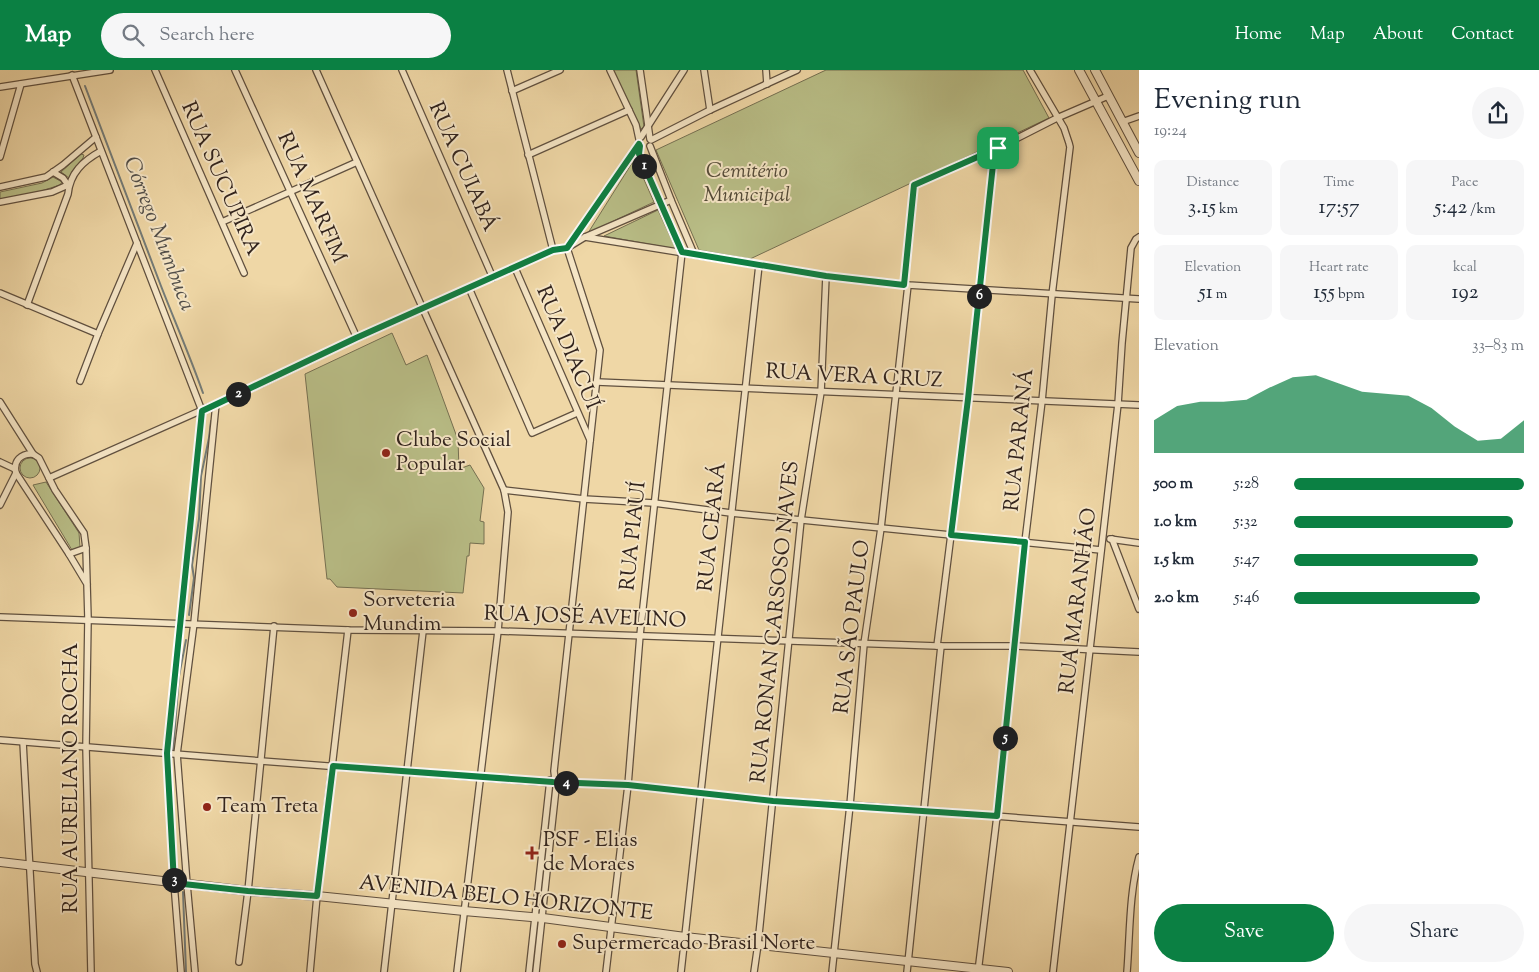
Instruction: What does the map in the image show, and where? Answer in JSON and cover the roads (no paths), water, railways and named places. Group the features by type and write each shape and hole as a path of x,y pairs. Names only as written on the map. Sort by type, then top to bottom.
{"street":[{"path":"0,87 88,71 110,70"},
{"name":"RUA SUCUPIRA","path":"155,70 244,273"},
{"name":"RUA MARFIM","path":"235,70 356,338"},
{"path":"316,70 504,490 508,512 498,631 457,972"},
{"name":"RUA CUIABÁ","path":"402,70 493,278"},
{"path":"507,70 553,250"},
{"path":"512,91 560,70"},
{"path":"610,70 636,125 640,141 639,154 682,252"},
{"path":"640,70 650,141"},
{"path":"567,248 640,141 684,70"},
{"path":"704,70 710,110"},
{"path":"766,70 768,84"},
{"path":"640,141 645,148 650,141 710,110 798,70"},
{"name":"RUA PARANÁ","path":"979,970 1042,401 1052,294 1070,147 1067,136 1030,70"},
{"path":"1079,70 1139,181"},
{"path":"1095,70 1139,153"},
{"path":"72,75 203,410 167,753 181,972"},
{"path":"0,157 21,84"},
{"path":"907,972 925,810 939,646 994,155 998,148 1057,118 1108,96"},
{"path":"528,154 628,110"},
{"path":"1122,122 1139,116"},
{"path":"640,141 647,136 650,141 671,200 694,254"},
{"path":"0,188 46,177 96,137"},
{"name":"RUA SÃO PAULO","path":"832,972 850,805 864,644 881,528 896,395 914,185 998,148"},
{"path":"0,202 64,188 84,162 101,151"},
{"path":"222,222 357,162"},
{"path":"27,305 68,194 68,185 63,178 54,172"},
{"path":"49,478 215,405 356,338 553,250 567,248 585,237 671,200"},
{"path":"585,237 826,276 906,285 980,291 1139,299"},
{"name":"RUA MARANHÃO","path":"1053,972 1118,404 1131,248 1139,237"},
{"path":"80,381 137,243"},
{"path":"529,972 531,949 539,918 556,783 554,771 600,350 567,248"},
{"name":"RUA PIAUÍ","path":"606,972 628,785 640,636 682,252"},
{"name":"RUA CEARÁ","path":"681,972 759,265"},
{"name":"RUA DIACUÍ","path":"515,268 590,441"},
{"name":"RUA RONAN CARSOSO NAVES","path":"754,972 801,520 821,392 826,276"},
{"path":"469,288 532,433 577,413"},
{"path":"0,293 98,334"},
{"name":"RUA VERA CRUZ","path":"597,382 1139,405"},
{"name":"RUA AURELIANO ROCHA","path":"0,402 33,454 39,458 55,490 84,533 88,619 86,747 91,972"},
{"path":"195,972 177,754 194,623 215,405"},
{"path":"0,505 16,471 16,463 24,454 33,454"},
{"path":"0,462 16,471 87,584"},
{"path":"504,490 1101,550"},
{"path":"1103,538 1139,543"},
{"path":"1112,540 1139,609"},
{"path":"69,554 86,548"},
{"name":"RUA JOSÉ AVELINO","path":"0,617 348,630 498,631 864,644 1015,646 1139,652"},
{"path":"239,962 248,891 274,626"},
{"path":"310,972 348,630"},
{"path":"384,972 423,630"},
{"path":"0,740 556,783 628,785 773,801 925,810 1139,827"},
{"path":"23,742 35,964 37,972"},
{"path":"536,972 549,782 554,771"},
{"path":"1128,972 1132,902 1139,857"},
{"name":"AVENIDA BELO HORIZONTE","path":"0,862 248,891 539,918 685,937 1008,972"},
{"path":"531,949 539,950"}],"waterway":[{"name":"Córrego Mumbuca","path":"85,86 203,393"},
{"name":"Córrego Mumbuca","path":"189,615 194,578 192,565 199,519 201,476 211,421"},
{"name":"Córrego Mumbuca","path":"173,751 179,676 186,640"},
{"name":"Córrego Mumbuca","path":"183,892 186,972"}],"place":[{"name":"Clube Social Popular","path":"386,453"},
{"name":"Sorveteria Mundim","path":"353,613"},
{"name":"Team Treta","path":"207,807"},
{"name":"PSF - Elias de Moraes","path":"532,853"},
{"name":"Supermercado Brasil Norte","path":"562,944"}],"park label":[{"name":"Cemitério Municipal","path":"747,184"}]}
